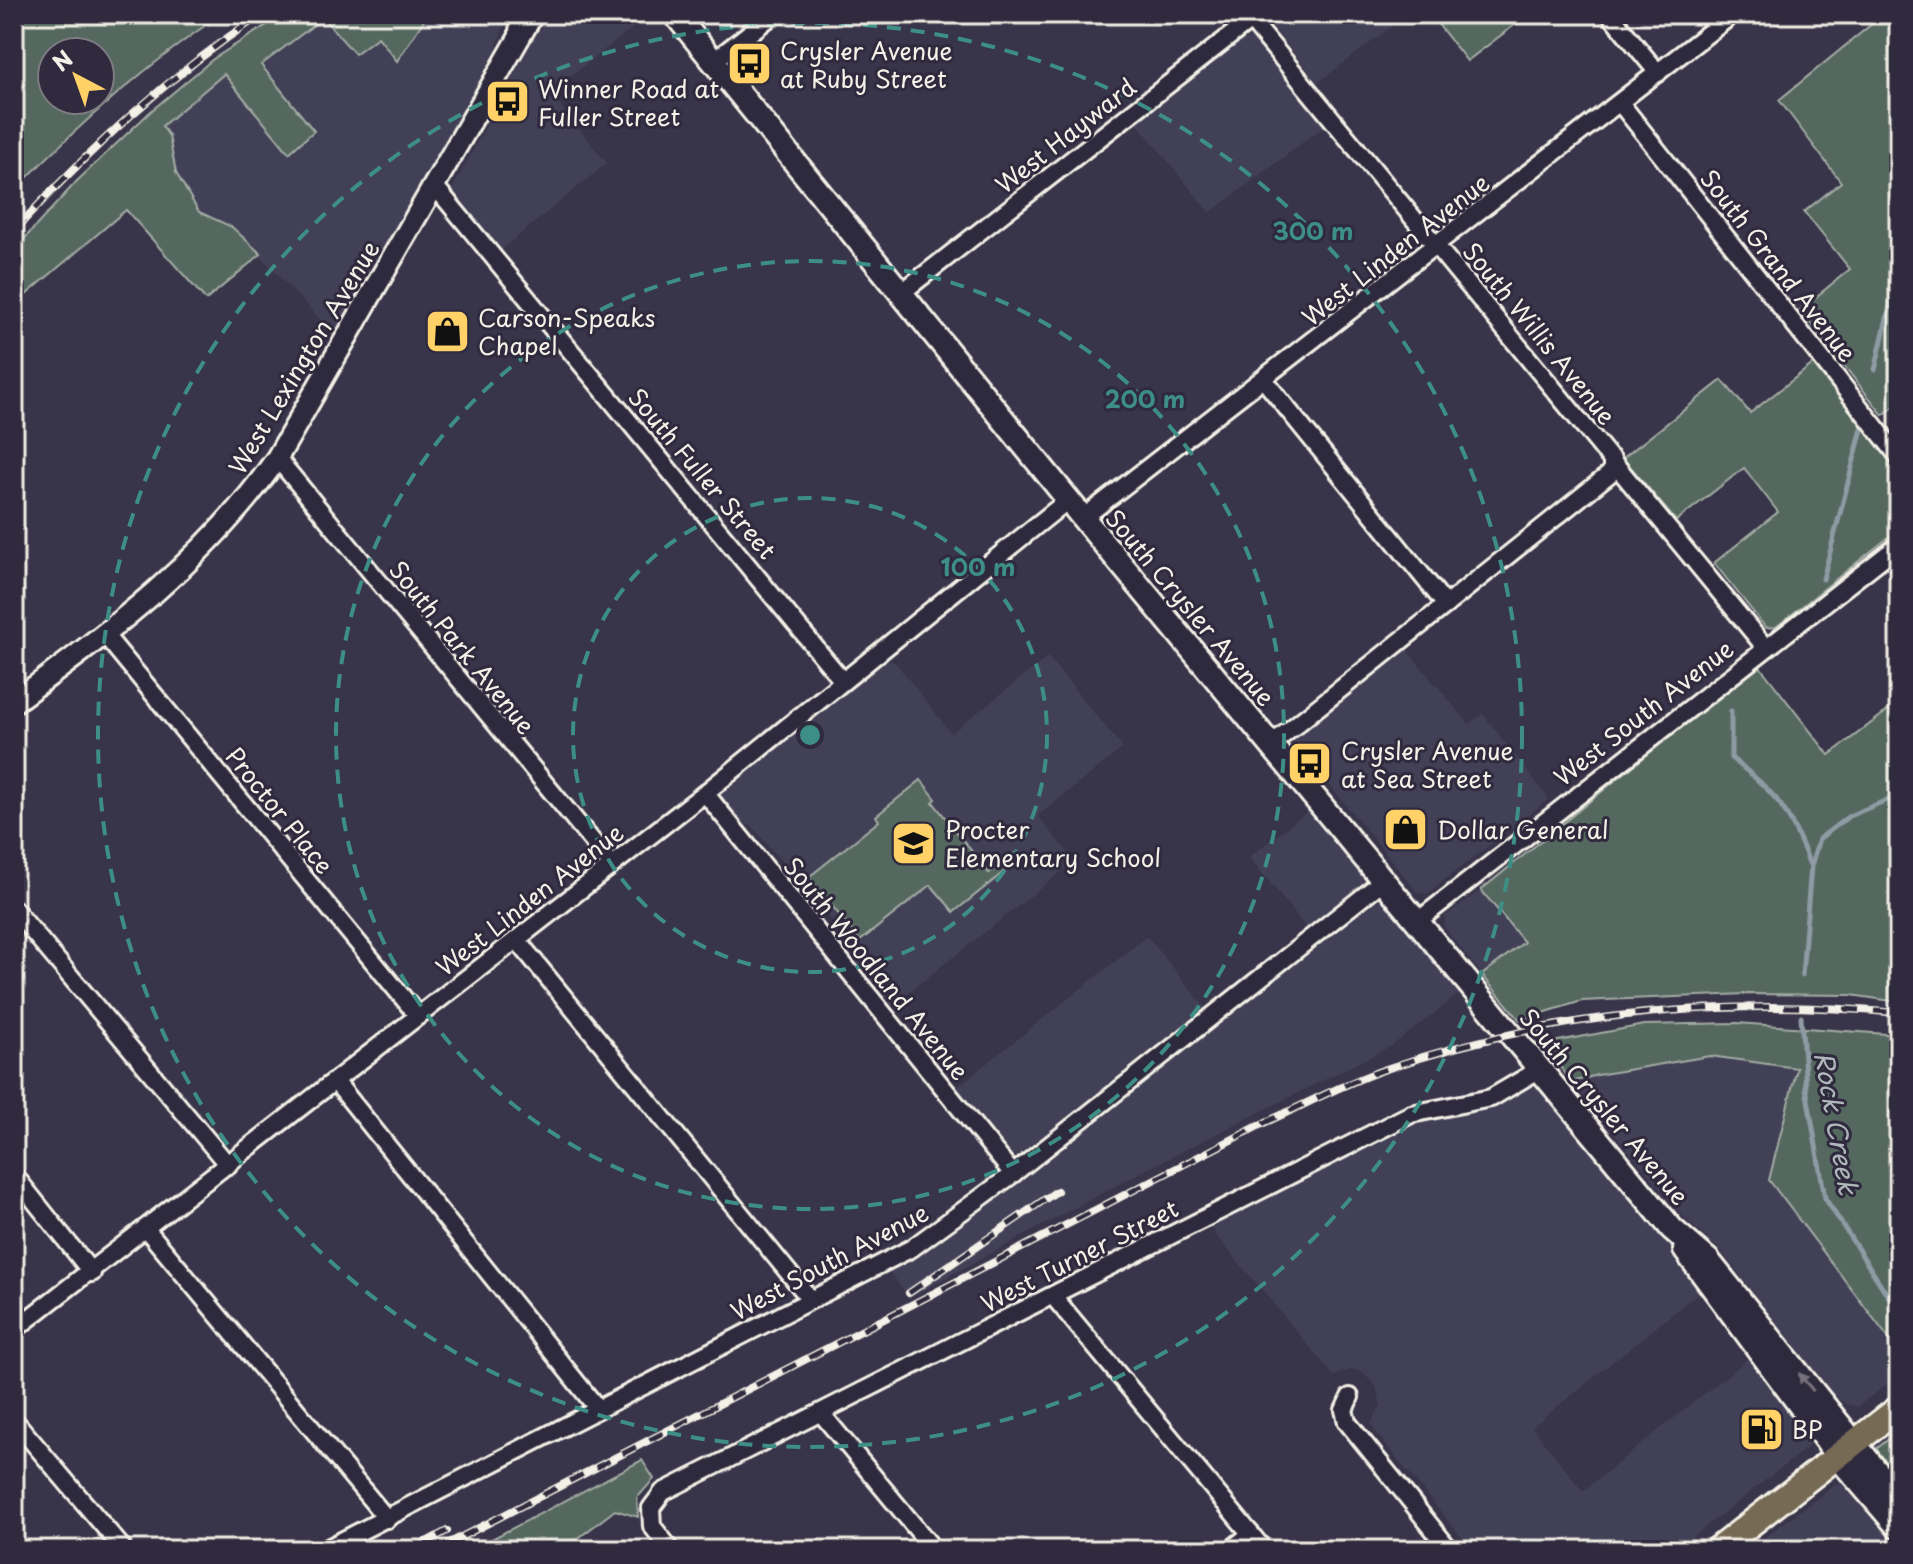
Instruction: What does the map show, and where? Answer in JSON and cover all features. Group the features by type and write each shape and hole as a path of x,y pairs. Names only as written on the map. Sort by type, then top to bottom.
{"main road":[{"name":"South Crysler Avenue","path":"675,14 1068,500 1672,1229 1696,1269 1846,1450 1899,1528"},
{"path":"1717,1550 1899,1408"},
{"name":"South Crysler Avenue","path":"1846,1450 1899,1499"}],"street":[{"path":"715,60 774,14"},
{"path":"1610,14 1658,73"},
{"name":"West Linden Avenue","path":"1083,518 1438,246 1733,14"},
{"name":"South Willis Avenue","path":"1252,16 1765,647"},
{"name":"West Hayward","path":"901,293 1252,16"},
{"name":"West Lexington Avenue","path":"14,702 105,635 192,559 253,492 277,458 491,89 526,20"},
{"name":"South Grand Avenue","path":"1621,104 1899,457"},
{"name":"South Fuller Street","path":"434,185 842,680"},
{"path":"1264,380 1446,605"},
{"name":"South Park Avenue","path":"277,458 612,865"},
{"path":"1272,744 1612,472 1612,459"},
{"name":"West Linden Avenue","path":"14,1330 92,1273 705,793 1068,500"},
{"name":"West South Avenue","path":"1419,920 1899,545"},
{"name":"Proctor Place","path":"105,635 418,1016"},
{"name":"South Woodland Avenue","path":"705,793 1013,1174"},
{"name":"West South Avenue","path":"324,1550 912,1248 1013,1174 1384,880"},
{"path":"14,909 228,1165"},
{"path":"517,940 811,1300"},
{"name":"West Turner Street","path":"671,1550 652,1526 651,1508 663,1492 1411,1114 1491,1098 1540,1069"},
{"path":"335,1081 598,1409"},
{"path":"14,1175 92,1273"},
{"path":"147,1230 387,1519"},
{"path":"1053,1296 1264,1550"},
{"path":"1350,1397 1344,1410 1347,1422 1450,1550"},
{"path":"821,1413 934,1550"},
{"path":"14,1420 124,1550"},
{"path":"1230,1550 1251,1534"}],"shaded area":[{"path":"428,14 509,14 495,51 337,337 232,227 199,212 176,173 169,136 162,126 224,74 314,131 260,66 323,17 355,53 378,37 397,61"},
{"path":"550,14 648,16 549,93 607,163 500,251 456,196 453,187"},
{"path":"1273,14 1408,14 1318,83 1271,25"},
{"path":"1251,38 1260,41 1326,125 1210,213 1135,121 1240,40"},
{"path":"1405,648 1469,724 1483,714 1549,799 1427,894 1417,892 1292,739"},
{"name":"Procter Elementary School","path":"1048,657 1123,748 1038,816 1075,861 890,1007 857,964 852,945 752,826 740,821 719,797 722,789 887,660 895,662 951,733"},
{"path":"1309,810 1363,877 1363,885 1307,929 1249,857"},
{"path":"1481,890 1524,942 1482,975 1444,927 1445,916"},
{"path":"1379,899 1391,903 1463,991 1393,1045 1141,1172 909,1298 888,1270 952,1231"},
{"path":"1147,936 1205,1007 1020,1154 1012,1155 957,1087"},
{"path":"1710,1056 1797,1068 1769,1180 1899,1352 1899,1375 1857,1407 1845,1404 1830,1392 1721,1251 1685,1219 1572,1082 1596,1075"},
{"path":"1533,1087 1543,1090 1678,1251 1703,1289 1532,1427 1583,1491 1751,1356 1810,1433 1808,1447 1676,1550 1472,1550 1376,1433 1371,1423 1381,1405 1376,1387 1365,1374 1352,1369 1334,1376 1214,1233 1214,1224 1334,1161 1427,1118 1478,1107"},
{"path":"1845,1481 1899,1536 1899,1550 1748,1550 1833,1486"}],"green space":[{"path":"14,14 222,14 116,95 116,36 36,36 36,116 93,116 14,191"},
{"path":"284,14 428,14 397,61 378,37 355,54 323,18 261,65 314,131 289,153 224,74 162,126 169,136 176,173 199,212 232,227 261,254 206,300 126,210 14,305 14,250 77,181 151,111 213,59"},
{"path":"1430,14 1529,14 1467,61"},
{"path":"1884,14 1899,14 1899,403 1883,415 1800,310 1850,269 1804,212 1841,182 1779,100"},
{"path":"1813,364 1899,466 1899,529 1776,627 1766,628 1714,563 1778,512 1744,468 1676,521 1623,458 1722,380 1750,413"},
{"path":"1758,664 1829,755 1899,702 1899,1002 1851,995 1746,994 1582,1001 1520,1020 1482,975 1524,942 1481,890"},
{"path":"921,780 936,799 933,802 989,873 1015,853 1020,859 954,912 931,885 860,941 809,877 879,821 876,816"},
{"path":"1737,1023 1899,1035 1899,1352 1769,1180 1797,1068 1710,1056 1572,1082 1542,1044 1644,1025"},
{"path":"1899,1431 1899,1478 1876,1449"},
{"path":"642,1460 654,1479 637,1498 638,1517 615,1510 563,1550 471,1550"}],"waterway":[{"path":"1875,370 1899,266"},
{"path":"1823,579 1864,421"},
{"path":"1731,711 1731,758 1780,804 1810,865"},
{"path":"1802,975 1811,866 1819,839 1849,816 1899,795"},
{"name":"Rock Creek","path":"1801,1017 1806,1088 1825,1198 1899,1313"}],"railway":[{"path":"14,231 131,115 194,63 262,14"},
{"path":"436,1550 1266,1122 1383,1070 1509,1034 1638,1014 1768,1007 1899,1013"},
{"path":"909,1293 1057,1191"},
{"path":"411,1550 447,1531"}],"place":[{"name":"Crysler Avenue at Ruby Street","path":"749,64"},
{"name":"Winner Road at Fuller Street","path":"507,102"},
{"name":"Carson-Speaks Chapel","path":"447,331"},
{"name":"Crysler Avenue at Sea Street","path":"1310,764"},
{"name":"Dollar General","path":"1406,829"},
{"name":"Procter Elementary School","path":"914,843"},
{"name":"BP","path":"1761,1429"}]}
